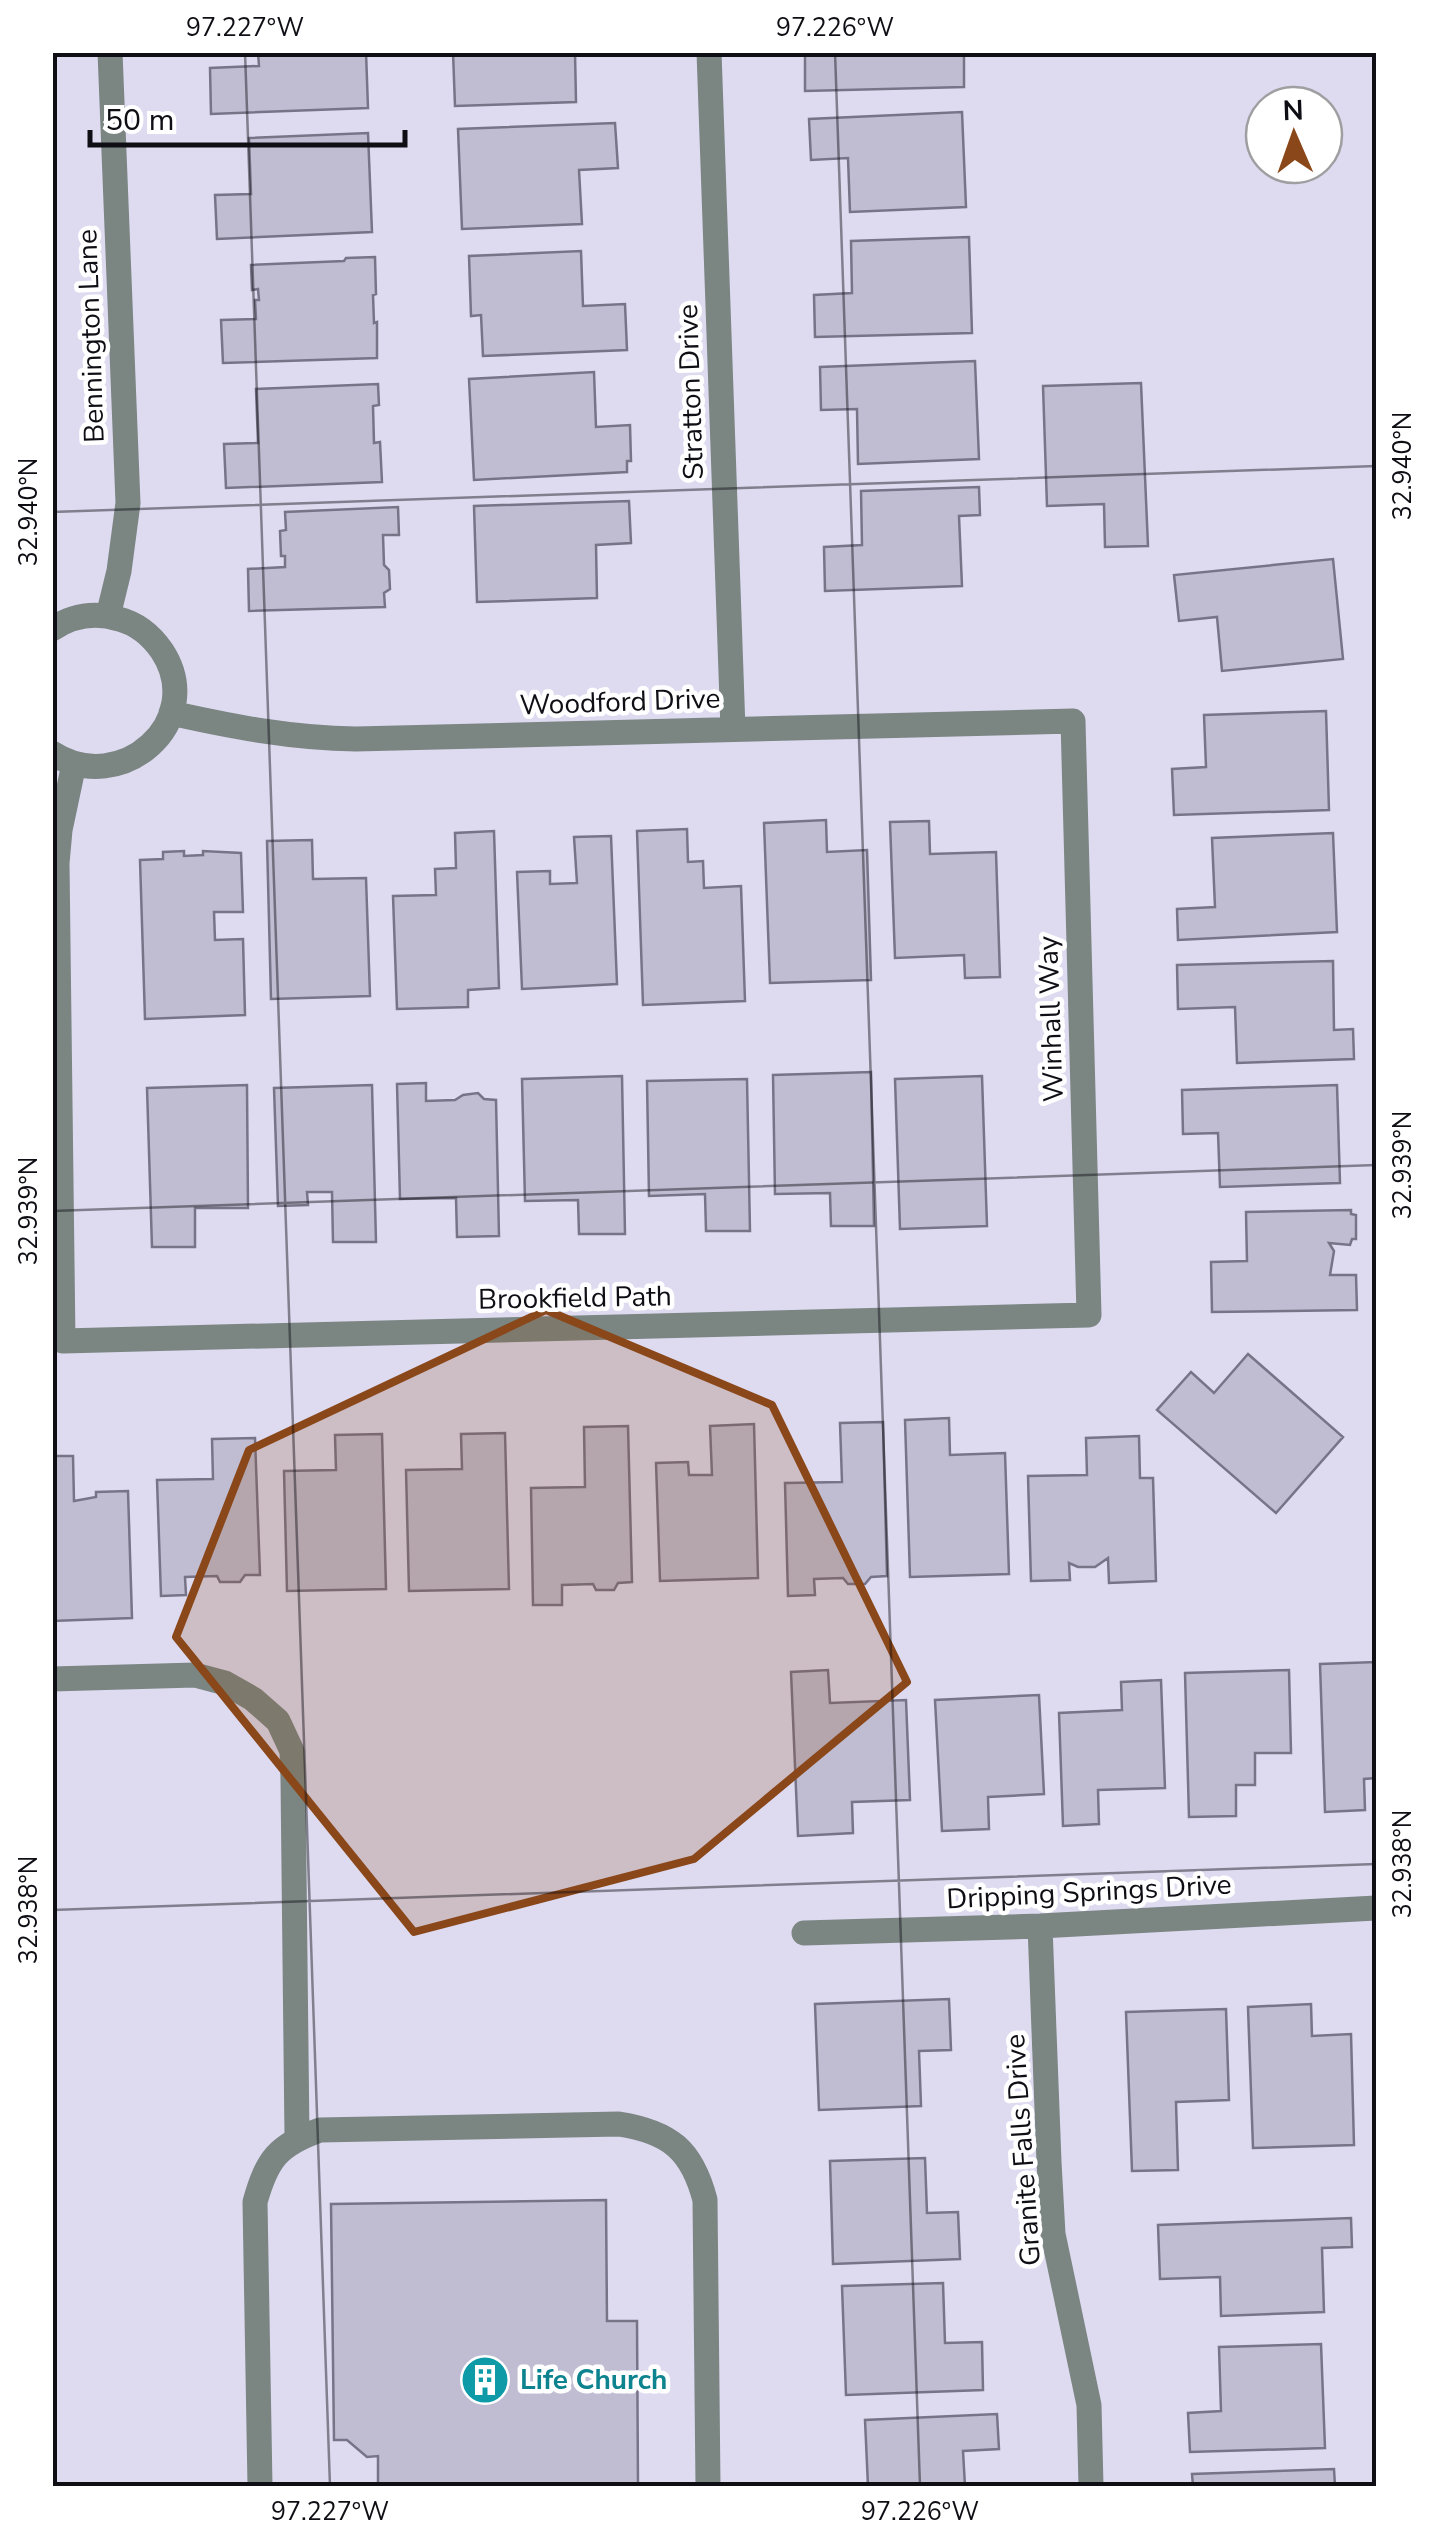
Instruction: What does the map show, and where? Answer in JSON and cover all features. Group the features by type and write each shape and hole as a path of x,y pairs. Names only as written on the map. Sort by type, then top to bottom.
{"street":[{"name":"Bennington Lane","path":"108,616 128,503 110,52"},
{"name":"Stratton Drive","path":"709,52 733,728"},
{"path":"52,630 74,618 91,615 126,620 156,642 173,676 171,712 150,747 114,766 94,768 63,759"},
{"name":"Woodford Drive","path":"171,712 270,734 313,738 1072,721"},
{"name":"Winhall Way","path":"1072,721 1088,1314"},
{"name":"Brookfield Path","path":"63,759 56,879 63,1341 1088,1314"},
{"path":"52,1679 195,1675 225,1683 253,1699 278,1721 292,1751 297,2138"},
{"name":"Dripping Springs Drive","path":"804,1933 1040,1926 1376,1908"},
{"name":"Granite Falls Drive","path":"1040,1926 1054,2234 1089,2405 1091,2486"},
{"path":"260,2486 256,2202 263,2174 276,2153 297,2138 320,2130 619,2124 644,2128 666,2139 685,2155 698,2174 704,2200 708,2486"}],"highlighted area":[{"path":"546,1310 772,1405 907,1682 694,1859 414,1932 176,1637 249,1450"}],"building":[{"path":"258,52 366,52 368,108 211,114 210,68 259,66"},
{"path":"453,52 575,52 576,102 455,106"},
{"path":"805,52 964,52 964,87 805,91"},
{"path":"962,112 966,207 850,212 848,158 811,160 809,119"},
{"path":"615,123 618,168 579,170 582,224 462,229 458,129"},
{"path":"368,133 372,232 217,239 215,195 251,194 249,138"},
{"path":"969,237 972,333 815,337 814,295 852,293 851,241"},
{"path":"581,251 583,306 625,304 627,350 483,356 481,315 471,316 469,256"},
{"path":"375,257 377,358 223,363 221,320 256,319 258,289 252,290 251,265"},
{"path":"975,361 979,459 858,464 857,409 821,410 820,367"},
{"path":"594,372 596,427 630,425 631,461 627,461 627,472 474,480 469,379"},
{"path":"1141,383 1148,546 1105,547 1104,504 1047,506 1043,386"},
{"path":"378,384 379,405 373,406 374,443 380,442 382,482 226,488 224,444 258,443 256,389"},
{"path":"979,487 980,515 959,516 962,586 825,591 824,547 862,545 861,491"},
{"path":"629,501 631,543 596,545 597,598 477,602 474,506"},
{"path":"398,507 399,535 383,535 390,589 384,593 385,607 249,611 248,569 285,567 280,531 286,530 285,512"},
{"path":"1333,559 1343,659 1222,671 1217,617 1179,621 1174,575"},
{"path":"1326,711 1329,810 1174,815 1172,769 1206,767 1204,715"},
{"path":"826,820 827,852 867,850 871,980 770,983 764,823"},
{"path":"929,821 930,854 996,852 1000,977 965,978 964,955 895,958 890,822"},
{"path":"687,829 688,862 703,861 704,888 741,886 745,1001 643,1005 637,831"},
{"path":"494,831 499,988 468,990 468,1007 397,1009 393,896 436,895 435,869 456,868 455,833"},
{"path":"1333,833 1337,932 1178,940 1177,909 1215,907 1212,838"},
{"path":"611,836 617,984 522,989 517,872 550,871 550,884 577,883 574,837"},
{"path":"312,840 313,879 366,878 370,996 271,999 267,841"},
{"path":"184,851 184,856 203,855 203,851 241,853 243,912 214,912 215,940 243,939 245,1015 145,1019 140,860 163,859 163,852"},
{"path":"1333,961 1334,1030 1353,1029 1354,1059 1237,1063 1235,1007 1178,1009 1177,965"},
{"path":"871,1072 874,1226 831,1226 830,1193 775,1194 773,1075"},
{"path":"622,1076 625,1234 579,1234 578,1200 525,1201 522,1079"},
{"path":"982,1076 987,1226 900,1229 895,1079"},
{"path":"747,1079 750,1231 706,1231 705,1194 649,1196 647,1081"},
{"path":"426,1083 426,1101 455,1100 478,1093 484,1099 496,1100 499,1236 457,1237 456,1198 400,1199 397,1084"},
{"path":"247,1085 248,1208 195,1208 195,1247 152,1247 147,1088"},
{"path":"372,1085 376,1242 333,1242 332,1192 307,1192 308,1205 278,1206 274,1088"},
{"path":"1337,1085 1340,1183 1220,1187 1218,1133 1183,1134 1182,1090"},
{"path":"1351,1210 1356,1215 1356,1239 1350,1245 1329,1243 1334,1251 1330,1275 1356,1275 1357,1310 1212,1312 1211,1262 1247,1261 1246,1212"},
{"path":"1248,1354 1343,1437 1276,1513 1157,1410 1191,1372 1214,1393"},
{"path":"949,1418 950,1455 1005,1453 1009,1574 910,1577 905,1420"},
{"path":"883,1422 887,1576 871,1577 865,1584 848,1584 843,1578 814,1579 815,1595 788,1596 785,1483 842,1482 840,1423"},
{"path":"754,1424 758,1578 660,1581 656,1463 688,1462 689,1475 712,1475 710,1426"},
{"path":"628,1426 632,1582 618,1583 614,1590 596,1590 593,1584 562,1585 562,1605 533,1605 531,1488 585,1487 584,1427"},
{"path":"505,1433 509,1589 409,1591 406,1470 462,1469 461,1434"},
{"path":"382,1434 386,1589 287,1591 284,1471 336,1470 335,1435"},
{"path":"1139,1436 1140,1478 1153,1478 1156,1581 1109,1583 1108,1558 1095,1567 1069,1563 1070,1580 1031,1581 1028,1476 1087,1475 1086,1438"},
{"path":"255,1438 260,1575 245,1575 240,1582 220,1582 217,1576 185,1577 186,1595 161,1596 157,1480 213,1479 212,1439"},
{"path":"52,1456 73,1456 74,1501 96,1497 96,1492 128,1491 132,1618 52,1621"},
{"path":"1376,1662 1376,1778 1364,1779 1365,1810 1325,1812 1320,1664"},
{"path":"828,1670 830,1703 906,1700 910,1800 852,1802 853,1833 798,1836 791,1672"},
{"path":"1289,1670 1291,1753 1255,1753 1255,1785 1236,1785 1236,1816 1189,1817 1185,1673"},
{"path":"1161,1680 1165,1788 1098,1790 1099,1824 1063,1826 1059,1713 1122,1710 1121,1682"},
{"path":"1039,1695 1044,1794 988,1797 989,1829 942,1831 935,1700"},
{"path":"949,1999 951,2050 919,2051 921,2106 819,2110 815,2004"},
{"path":"1311,2004 1312,2036 1351,2034 1354,2145 1253,2148 1248,2007"},
{"path":"1226,2009 1229,2100 1176,2102 1178,2170 1132,2171 1126,2012"},
{"path":"925,2158 927,2213 958,2212 960,2259 833,2264 830,2161"},
{"name":"Life Church","path":"606,2200 607,2321 637,2321 638,2486 378,2486 378,2456 367,2457 347,2440 334,2440 331,2204"},
{"path":"1351,2218 1352,2247 1322,2248 1324,2312 1221,2316 1220,2277 1160,2279 1158,2225"},
{"path":"943,2283 945,2343 982,2342 983,2390 846,2395 842,2286"},
{"path":"1321,2344 1325,2448 1190,2452 1188,2413 1221,2411 1219,2347"},
{"path":"997,2414 999,2449 963,2451 965,2486 868,2486 865,2420"},
{"path":"1334,2469 1335,2486 1193,2486 1192,2474"}],"place":[{"name":"Life Church","path":"485,2380"}]}
